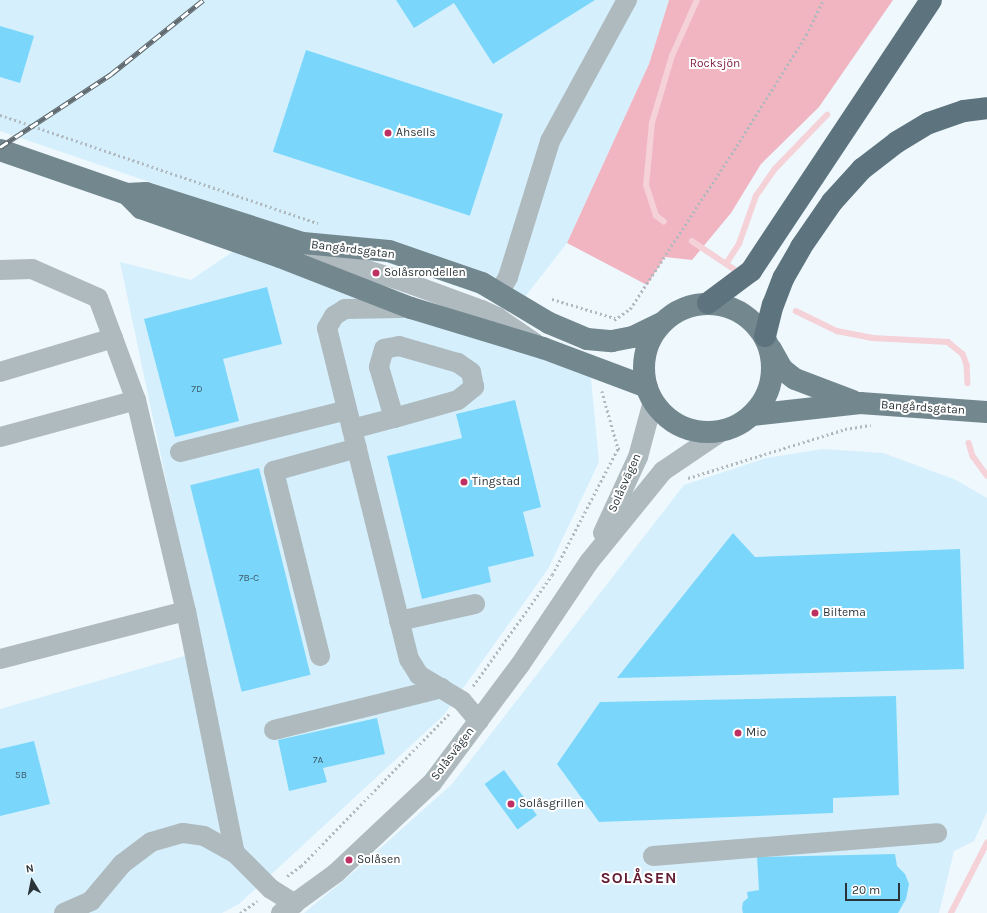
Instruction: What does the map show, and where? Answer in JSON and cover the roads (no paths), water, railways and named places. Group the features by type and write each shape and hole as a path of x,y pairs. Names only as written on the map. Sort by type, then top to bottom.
{"highway":[{"path":"708,303 751,271 931,0"},
{"path":"767,341 772,305 784,277 801,247 832,202 862,169 897,142 929,123 964,111 987,108"}],"main road":[{"name":"Bangårdsgatan","path":"0,150 127,194 146,192 303,243 389,252 500,291 549,323 587,340 612,341 633,337 662,323"},
{"name":"Bangårdsgatan","path":"127,194 141,208 280,257 411,308 543,348 606,370 650,394"},
{"path":"708,303 725,305 741,312 754,322 767,341 773,361 769,391 752,415 743,422 722,431 702,432 682,427 665,416 650,394 644,370 645,353 651,337 662,323 680,310 708,303"},
{"name":"Bangårdsgatan","path":"767,341 782,369 794,379 860,403"},
{"name":"Bangårdsgatan","path":"752,415 860,403 987,412"}],"street":[{"path":"500,291 508,277 550,141 627,0"},
{"name":"Bangårdsgatan","path":"127,194 405,282 497,317 543,348"},
{"path":"0,270 32,269 98,298 136,400 186,611 235,853"},
{"path":"411,308 352,307 334,316 327,328 409,659 419,675 462,701 479,721"},
{"path":"497,317 576,339 587,340"},
{"path":"0,372 113,338"},
{"path":"180,452 349,420 394,418 458,400 474,387 471,372 458,363 399,346 384,349 379,367 394,418"},
{"name":"Solåsvägen","path":"589,562 638,457 650,394"},
{"path":"0,437 136,400"},
{"name":"Solåsvägen","path":"288,908 336,873 432,782 524,659 589,562 663,471 722,431"},
{"path":"320,656 274,471 357,448"},
{"path":"399,621 475,604"},
{"path":"0,659 186,611"},
{"path":"274,730 442,688"},
{"path":"64,913 91,901 122,864 151,842 183,833 204,836 235,853 288,908"},
{"path":"654,856 937,833"}],"waterway":[{"path":"664,222 656,216 646,186 652,123 672,56 697,0"},
{"path":"726,264 739,244 756,196 775,169 827,115"},
{"path":"692,241 734,269"},
{"path":"796,311 837,331 872,338 948,342 963,354 967,365 968,383"},
{"path":"969,443 973,456 987,475"},
{"path":"951,913 987,843"}],"railway":[{"path":"0,147 111,74 203,0"}],"place":[{"name":"Ahsells","path":"388,133"},
{"name":"Solåsrondellen","path":"376,273"},
{"name":"Tingstad","path":"464,482"},
{"name":"Biltema","path":"815,613"},
{"name":"Mio","path":"738,733"},
{"name":"Solåsgrillen","path":"511,804"},
{"name":"Solåsen","path":"349,860"}],"district":[{"name":"SOLÅSEN","path":"639,878"}],"park label":[{"name":"Rocksjön","path":"715,64"}]}
